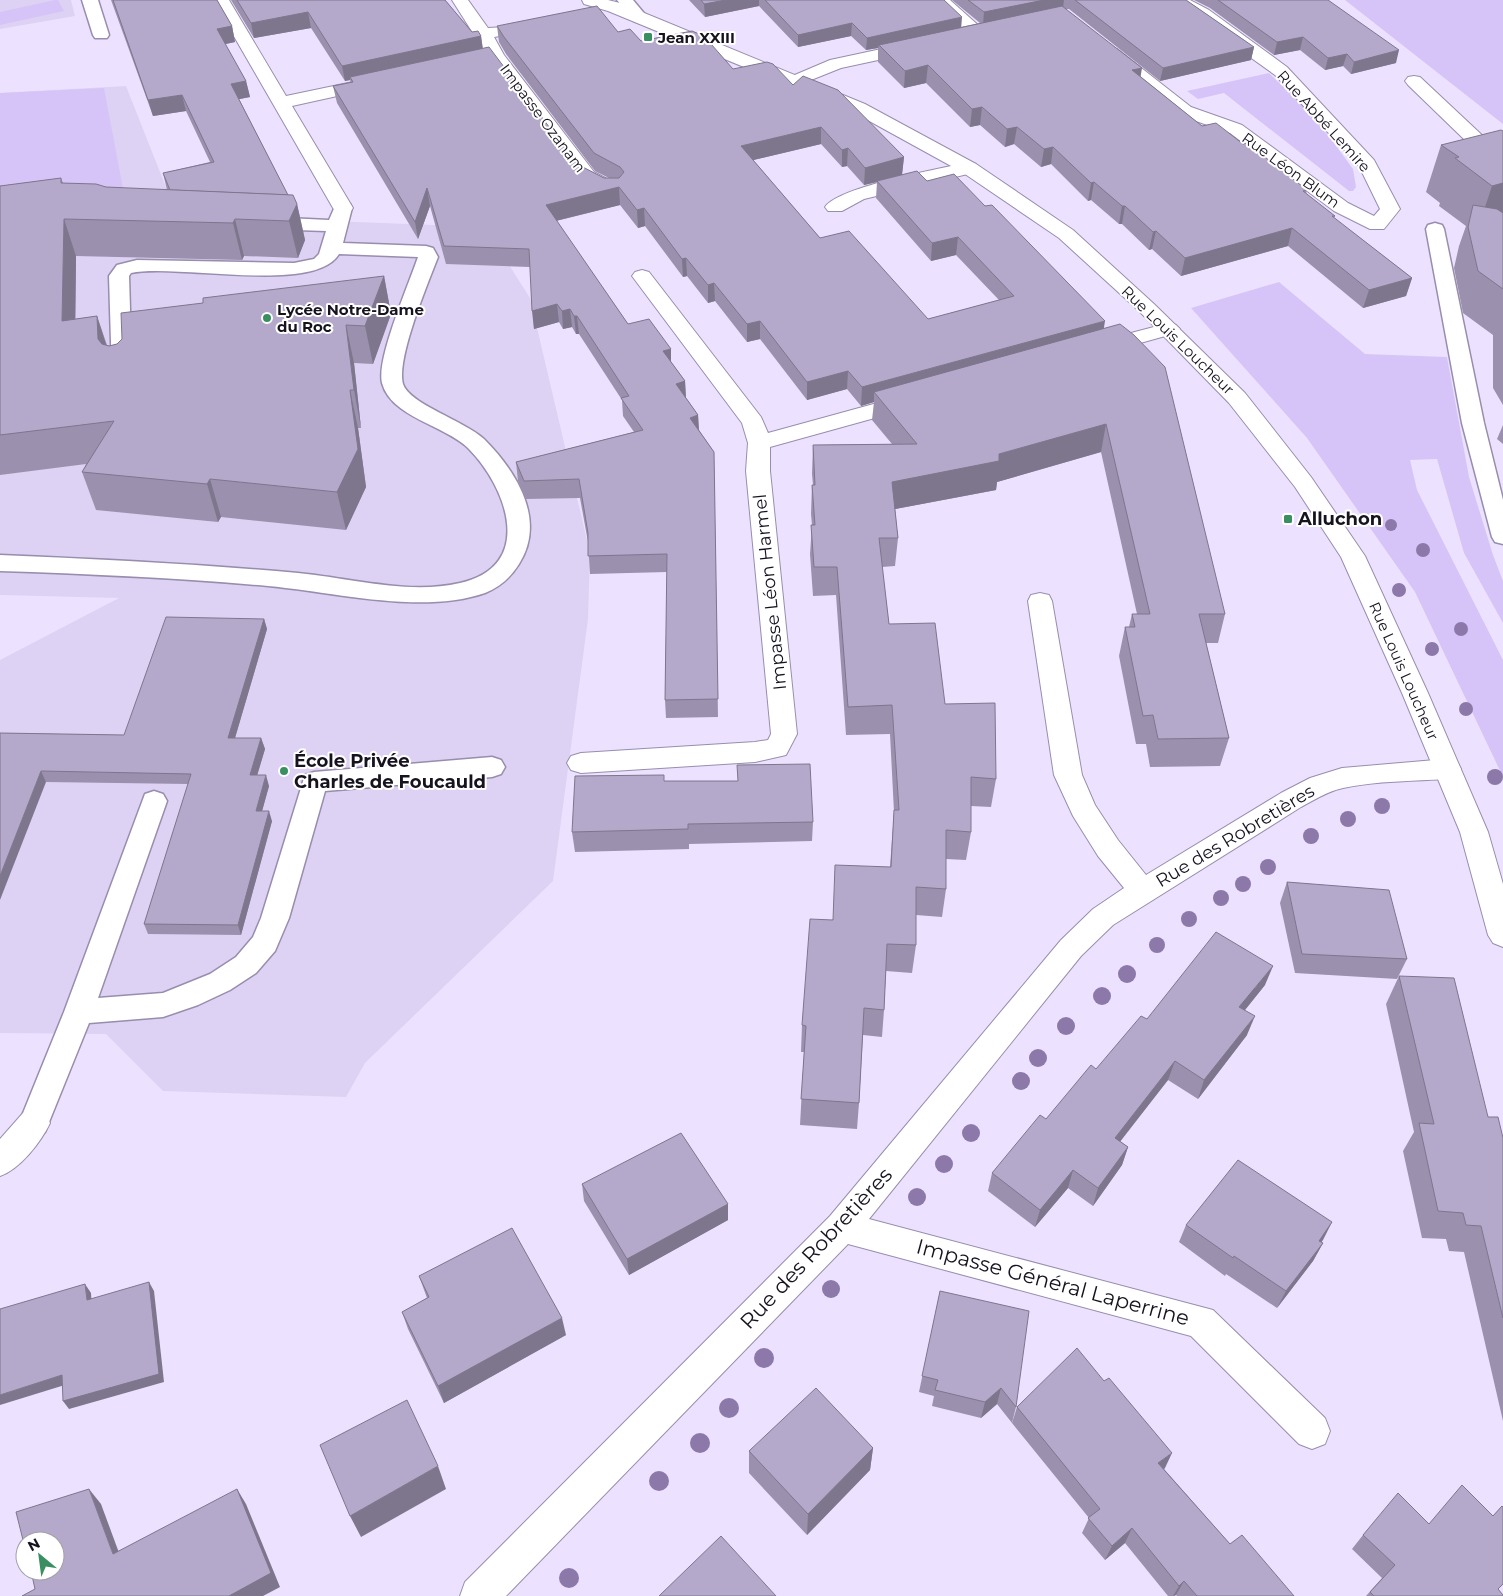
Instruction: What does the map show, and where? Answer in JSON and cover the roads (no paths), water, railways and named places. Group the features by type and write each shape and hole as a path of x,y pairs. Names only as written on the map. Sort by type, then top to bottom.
{"street":[{"path":"221,0 280,103 339,217"},
{"name":"Impasse Ozanam","path":"460,0 484,34 496,56 587,176 613,190"},
{"path":"940,0 979,34"},
{"name":"Rue Abbé Lemire","path":"1178,0 1203,14 1281,71 1367,164 1390,209 1378,225"},
{"name":"Rue Louis Loucheur","path":"584,8 620,4 640,18 858,108 969,168 1066,234 1169,329 1237,398 1303,482 1353,556 1415,692 1474,832 1503,935"},
{"path":"484,34 512,29"},
{"path":"960,38 997,30"},
{"path":"796,81 836,64 931,44"},
{"name":"Rue Léon Blum","path":"1101,46 1185,111 1236,129 1341,207 1378,225"},
{"path":"478,60 496,56"},
{"path":"280,103 393,79"},
{"path":"1414,81 1477,141 1503,150"},
{"path":"835,207 856,195 969,168"},
{"name":"Impasse Léon Harmel","path":"581,763 755,752 777,748 784,734 758,471 760,443 753,422 642,276"},
{"path":"1085,352 1169,329"},
{"path":"760,443 932,395"},
{"name":"Rue des Robretières","path":"1040,600 1068,775 1082,809 1108,848 1142,891"},
{"name":"Rue des Robretières","path":"479,1596 842,1226 1071,948 1103,917 1290,800 1320,785 1342,778 1447,769"},
{"path":"0,1162 34,1123"},
{"name":"Impasse Général Laperrine","path":"842,1226 1201,1322 1312,1431"}],"lane":[{"path":"90,0 101,35"},
{"path":"1477,141 1480,163"},
{"path":"122,376 119,276 124,269 137,266 294,269 319,265 330,255 339,217 247,222"},
{"path":"1434,229 1470,419 1486,484 1503,537"},
{"path":"0,563 129,568 292,580 418,594 457,592 479,586 498,576 506,568 515,551 521,527 518,509 509,487 490,460 466,435 409,405 401,399 394,387 392,368 428,257 426,252 331,248"},
{"path":"79,1012 163,1005 188,997 220,982 246,964 265,943 275,918 314,782 492,767"},
{"path":"34,1123 79,1012 154,801"}],"place":[{"name":"Jean XXIII","path":"648,37"},
{"name":"Lycée Notre-Dame du Roc","path":"267,318"},
{"name":"Alluchon","path":"1288,519"},
{"name":"École Privée Charles de Foucauld","path":"284,771"}]}
